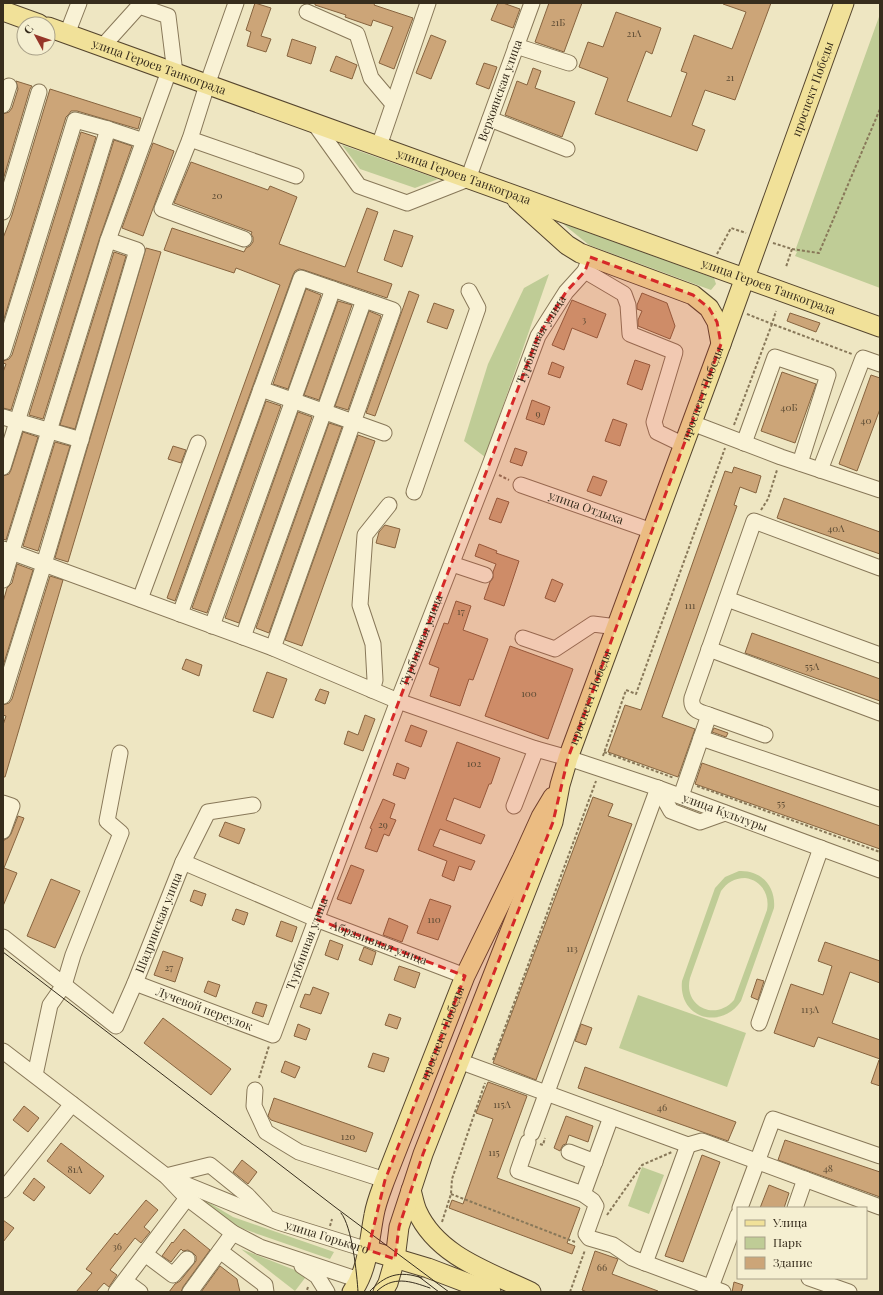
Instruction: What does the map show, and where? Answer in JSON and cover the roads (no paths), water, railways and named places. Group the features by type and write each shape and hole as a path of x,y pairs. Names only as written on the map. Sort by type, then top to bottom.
{"main road":[{"name":"проспект Победы","path":"388,1291 395,1259 399,1227 411,1190 459,1061 553,822 560,785 568,758 721,344 844,3"},
{"path":"4,15 16,18"},
{"name":"улица Героев Танкограда","path":"56,30 880,327"},
{"path":"510,194 567,245 580,253 587,264 693,295 709,308 717,322 721,344"},
{"name":"проспект Победы","path":"355,1286 368,1250 374,1213 385,1180 465,976 541,817 560,785"},
{"path":"411,1190 416,1210 425,1224 445,1247 460,1259 531,1292"},
{"name":"улица Горького","path":"368,1250 428,1268 491,1292"},
{"name":"улица Горького","path":"355,1286 388,1291"}],"street":[{"path":"68,34 79,3"},
{"path":"236,3 190,139 162,209 244,239"},
{"path":"378,146 428,3"},
{"name":"Верхоянская улица","path":"468,179 532,3"},
{"path":"3,580 7,551 49,431 108,240 144,141 172,72 168,16 139,6 102,47"},
{"path":"307,12 357,34 370,78 393,104"},
{"path":"516,46 569,63"},
{"path":"3,105 9,86"},
{"path":"3,212 6,189 39,92"},
{"path":"490,119 567,149"},
{"path":"3,352 75,120 144,141"},
{"path":"314,123 359,186 407,203 468,179"},
{"path":"3,467 10,419 108,129"},
{"path":"190,139 296,176"},
{"path":"3,696 138,250 108,240"},
{"path":"587,264 624,294 628,305 630,334 675,352 654,422 657,432 684,445"},
{"name":"Турбинная улица","path":"273,1035 398,701 452,564 538,336 566,292 587,264"},
{"path":"180,614 302,278 393,310 273,648"},
{"path":"212,626 333,289"},
{"path":"414,492 478,308 469,291"},
{"path":"243,637 364,300"},
{"path":"744,443 775,357 828,375 800,463"},
{"path":"820,470 863,358 880,364"},
{"path":"261,389 384,433"},
{"path":"10,419 81,440"},
{"path":"692,423 781,457 880,490"},
{"path":"140,599 198,443"},
{"name":"улица Отдыха","path":"520,485 652,531"},
{"path":"372,690 375,680 373,644 360,605 365,536 389,505"},
{"path":"765,735 696,711 692,706 692,701 709,649 754,521 880,568"},
{"name":"улица Культуры","path":"7,551 273,648 398,701 536,749 600,768 658,788 684,789 725,813 821,848 879,865"},
{"path":"452,564 486,575"},
{"path":"727,599 880,655"},
{"path":"523,638 555,649 593,624 617,627"},
{"path":"709,649 880,713"},
{"path":"684,789 709,715"},
{"path":"701,738 880,799"},
{"path":"514,806 536,749"},
{"path":"35,1075 50,1005 64,985 73,955 121,833 108,821 120,753"},
{"path":"658,788 671,811 700,822 725,813"},
{"path":"658,788 541,1091 518,1171 583,1194 593,1201 596,1206 586,1234 589,1242 613,1245 632,1258 717,1290 731,1252 737,1220"},
{"path":"3,803 12,806 3,831"},
{"name":"Шадринская улица","path":"64,985 116,1026 135,983 183,862 208,812 253,804"},
{"path":"759,1023 821,848"},
{"name":"Абразивная улица","path":"183,862 316,919 465,976"},
{"path":"3,937 64,985"},
{"name":"Лучевой переулок","path":"135,983 273,1035"},
{"name":"улица Горького","path":"3,1051 166,1176 187,1198 233,1233 260,1247 288,1256 355,1286"},
{"path":"459,1061 688,1145 702,1141 804,1179 851,1203 880,1207"},
{"path":"255,1090 254,1106 266,1132 299,1152 385,1180"},
{"path":"3,1190 72,1104"},
{"path":"583,1194 611,1117"},
{"path":"740,1207 773,1119 880,1156"},
{"path":"645,1263 688,1145"},
{"path":"569,1152 595,1162"},
{"path":"166,1176 210,1164 247,1195 270,1219"},
{"name":"улица Горького","path":"166,1176 270,1219 368,1250"},
{"path":"795,1207 804,1179"},
{"path":"140,1292 121,1286 187,1198"},
{"path":"190,1292 233,1233"},
{"path":"220,1252 265,1285 266,1292"},
{"path":"145,1254 173,1275 187,1258"},
{"name":"улица Горького","path":"288,1256 317,1276 327,1292"},
{"path":"817,1279 849,1292"}],"tram line":[{"path":"3,952 335,1207 449,1292"},
{"path":"341,1213 345,1219 351,1239 358,1292"},
{"path":"369,1292 387,1278 399,1274 422,1278"},
{"path":"418,1276 439,1292"},
{"path":"376,1292 382,1287 395,1281 416,1283 430,1288"}]}
